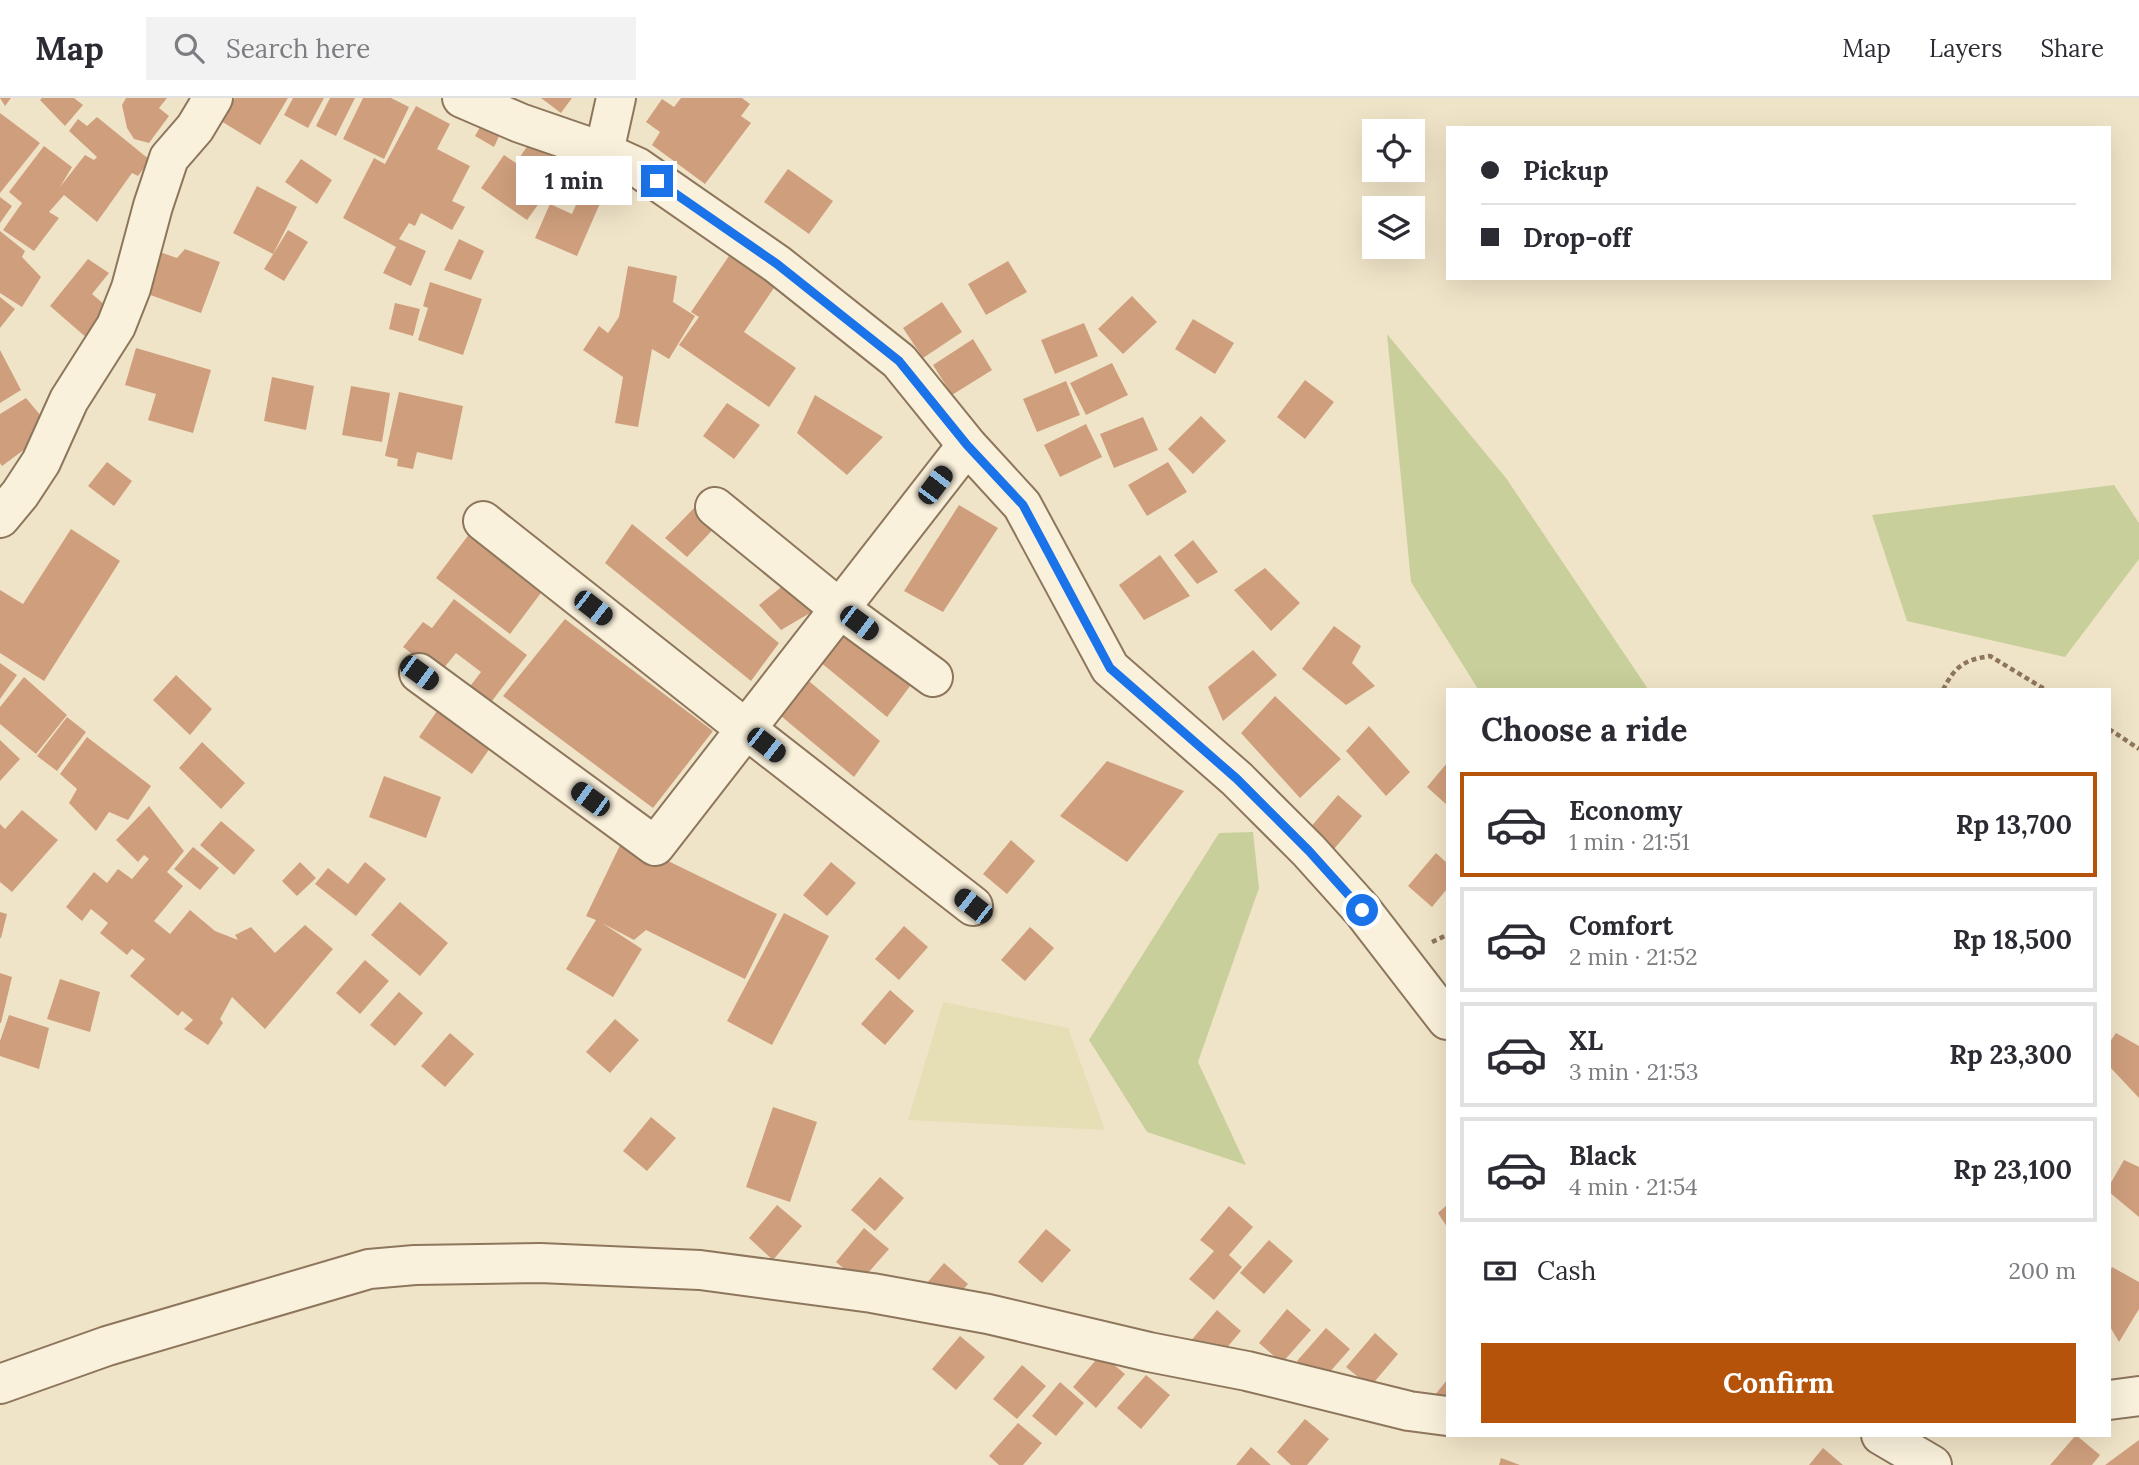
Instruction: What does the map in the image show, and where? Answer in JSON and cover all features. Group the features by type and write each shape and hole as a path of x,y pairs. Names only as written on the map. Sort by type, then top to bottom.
{"street":[{"path":"0,518 41,462 69,400 116,326 131,288 169,158 195,128 213,98"},
{"path":"462,98 637,167 777,264 899,361 967,445 1023,505 1110,668 1237,779 1309,851 1362,910 1446,1019"},
{"path":"604,152 616,98"},
{"path":"419,673 655,846 967,445"},
{"path":"715,508 840,609 933,677"},
{"path":"483,521 973,906"},
{"path":"0,1384 107,1346 369,1269 415,1265 540,1264 699,1270 872,1293 988,1314 1149,1352 1247,1371 1409,1411 1446,1416"},
{"path":"2111,1400 2139,1396"},
{"path":"1884,1437 1933,1465"}],"path":[{"path":"1944,688 1951,674 1963,663 1990,656 2043,688"},
{"path":"2111,730 2139,749"}],"shaded area":[{"path":"943,1002 1068,1028 1105,1130 908,1120"}],"green space":[{"path":"1387,334 1506,478 1647,688 1477,688 1411,582"},
{"path":"2114,485 2139,523 2139,559 2065,657 1907,621 1872,515"},
{"path":"1253,832 1259,888 1198,1062 1246,1165 1147,1132 1089,1040 1219,833"}],"building":[{"path":"0,98 11,98 5,106"},
{"path":"74,98 83,105 65,126 40,100"},
{"path":"126,98 167,98 159,108 169,116 149,143 134,139 127,128 122,105"},
{"path":"235,98 288,98 260,145 221,121"},
{"path":"293,98 324,98 308,128 284,115"},
{"path":"330,98 355,98 336,136 316,126"},
{"path":"363,98 391,98 409,107 384,159 343,139"},
{"path":"541,98 572,98 561,113"},
{"path":"681,98 742,98 750,104 741,116 751,123 705,184 652,145 660,132 646,122 662,99 674,107"},
{"path":"416,106 450,124 437,149 470,166 452,201 465,207 452,230 421,213 415,226 409,223 399,239 426,251 411,286 383,273 396,247 343,218 374,158 385,164"},
{"path":"0,113 40,143 0,193"},
{"path":"97,117 150,160 138,176 132,173 97,222 64,195 49,212 59,218 34,251 3,230 22,203 9,192 44,146 72,167 60,187 85,155 94,160 97,157 69,131 78,119 87,126"},
{"path":"483,122 501,132 494,147 475,136"},
{"path":"530,142 558,161 538,191 545,195 527,220 481,188 504,155 516,163"},
{"path":"301,159 332,180 317,204 285,182"},
{"path":"788,169 833,201 809,234 764,202"},
{"path":"257,186 297,207 273,254 233,233"},
{"path":"584,186 604,194 577,256 535,238 550,204 572,214"},
{"path":"0,197 12,206 0,223"},
{"path":"288,230 308,242 284,281 264,269"},
{"path":"0,231 25,251 22,257 41,277 22,307 0,293"},
{"path":"459,239 484,251 471,280 444,270"},
{"path":"735,247 780,279 744,332 796,368 769,407 679,345 699,317 691,312"},
{"path":"185,249 220,262 201,313 139,291 154,250 177,258"},
{"path":"88,259 109,273 92,294 111,310 88,339 50,306"},
{"path":"1008,261 1027,292 986,315 968,284"},
{"path":"628,266 677,276 673,302 695,316 669,359 652,349 638,427 615,423 623,377 583,350 599,326 608,333 619,317"},
{"path":"430,282 482,299 463,355 418,340 428,308 423,306"},
{"path":"1132,296 1157,322 1123,354 1098,329"},
{"path":"0,297 15,309 0,328"},
{"path":"942,302 962,332 923,358 903,328"},
{"path":"395,303 420,309 413,336 389,329"},
{"path":"1193,319 1234,343 1215,374 1175,349"},
{"path":"1084,323 1098,356 1055,374 1041,340"},
{"path":"973,339 992,370 952,395 933,365"},
{"path":"136,348 211,370 193,433 148,420 156,394 125,385"},
{"path":"0,350 21,390 0,403"},
{"path":"1112,363 1128,395 1086,415 1070,383"},
{"path":"272,377 314,386 306,430 264,421"},
{"path":"1305,380 1334,402 1305,439 1277,417"},
{"path":"1066,381 1080,415 1037,432 1023,399"},
{"path":"351,386 390,393 382,442 342,435"},
{"path":"399,392 463,406 452,460 417,452 413,469 397,466 398,459 385,456"},
{"path":"815,395 883,437 847,475 797,433"},
{"path":"26,398 52,429 2,466 0,414"},
{"path":"727,403 760,425 734,459 703,436"},
{"path":"1201,416 1226,441 1193,474 1168,449"},
{"path":"1143,417 1158,450 1114,468 1100,434"},
{"path":"1086,424 1102,457 1060,477 1044,445"},
{"path":"107,462 132,481 114,506 88,486"},
{"path":"1168,462 1187,492 1147,516 1128,485"},
{"path":"959,505 998,528 943,612 904,591"},
{"path":"694,508 721,521 687,557 665,538"},
{"path":"632,524 779,643 751,681 605,563"},
{"path":"71,529 120,561 44,681 0,653 0,590 23,604"},
{"path":"473,529 547,585 510,634 436,578"},
{"path":"1193,540 1218,572 1197,584 1174,555"},
{"path":"1160,555 1190,596 1144,620 1119,585"},
{"path":"1265,568 1300,603 1271,631 1234,590"},
{"path":"789,581 822,606 781,630 759,605"},
{"path":"454,599 527,655 489,705 468,689 481,672 456,653 439,674 403,647 423,622 432,628"},
{"path":"835,616 913,682 887,717 808,652"},
{"path":"565,619 713,731 653,808 503,696"},
{"path":"1334,626 1361,646 1352,663 1375,686 1346,705 1302,669"},
{"path":"1253,650 1277,675 1223,721 1208,687"},
{"path":"0,663 17,675 0,699"},
{"path":"176,675 212,709 190,735 153,700"},
{"path":"803,676 880,741 854,777 775,711"},
{"path":"24,677 67,715 36,754 0,724 0,707"},
{"path":"1275,696 1341,759 1300,798 1241,733"},
{"path":"444,701 497,738 472,774 419,737"},
{"path":"67,717 86,732 57,771 37,756"},
{"path":"1369,726 1410,772 1386,796 1346,751"},
{"path":"87,737 151,786 128,820 109,812 96,831 69,803 77,789 60,774"},
{"path":"0,740 20,759 0,781"},
{"path":"202,742 245,783 221,809 179,768"},
{"path":"1107,761 1184,791 1127,862 1060,816"},
{"path":"1446,764 1446,804 1427,787"},
{"path":"384,776 441,797 426,838 369,817"},
{"path":"1338,795 1362,816 1334,849 1309,829"},
{"path":"149,806 184,851 167,872 183,886 154,921 170,934 190,910 215,931 238,940 235,935 251,927 275,953 305,925 333,949 265,1029 232,997 220,1019 223,1023 208,1045 184,1029 193,1020 182,1011 178,1016 130,976 145,959 132,949 127,955 100,933 108,923 91,909 82,921 66,907 94,872 107,883 118,869 132,879 149,859 144,855 138,862 116,840"},
{"path":"22,810 58,840 12,892 0,882 0,824 5,829"},
{"path":"221,821 255,850 234,875 200,845"},
{"path":"623,839 777,914 745,979 646,930 634,940 602,923 642,949 613,997 566,969 596,920 586,916"},
{"path":"1011,840 1035,861 1007,894 983,874"},
{"path":"193,847 219,868 200,890 174,869"},
{"path":"1436,853 1446,862 1446,890 1432,907 1408,886"},
{"path":"300,862 316,878 297,896 282,881"},
{"path":"365,862 386,879 356,916 315,884 328,868 348,884"},
{"path":"831,862 856,883 827,916 803,895"},
{"path":"400,902 448,943 420,976 371,935"},
{"path":"0,912 7,914 1,938 0,938"},
{"path":"784,913 829,936 772,1045 727,1021"},
{"path":"904,926 928,947 899,980 875,959"},
{"path":"1030,927 1054,948 1025,981 1001,960"},
{"path":"365,960 389,981 360,1014 336,993"},
{"path":"0,973 12,977 1,1023 0,1023"},
{"path":"60,979 100,992 90,1032 47,1019"},
{"path":"890,990 914,1011 885,1045 861,1024"},
{"path":"399,992 423,1013 395,1046 370,1025"},
{"path":"9,1015 49,1028 39,1069 0,1056 0,1041"},
{"path":"615,1019 639,1040 610,1073 586,1052"},
{"path":"450,1033 474,1054 445,1087 421,1066"},
{"path":"2116,1033 2139,1046 2139,1098 2111,1068 2111,1040"},
{"path":"773,1107 817,1122 790,1202 746,1187"},
{"path":"651,1117 676,1138 647,1171 623,1151"},
{"path":"2124,1160 2139,1167 2139,1217 2111,1194 2111,1183"},
{"path":"880,1177 904,1198 875,1231 851,1210"},
{"path":"777,1205 802,1226 773,1260 749,1238"},
{"path":"1229,1206 1253,1227 1229,1255 1242,1267 1214,1300 1189,1279 1214,1251 1200,1240"},
{"path":"1446,1206 1446,1225 1438,1213"},
{"path":"864,1228 889,1249 860,1282 836,1262"},
{"path":"1046,1229 1071,1250 1042,1283 1018,1262"},
{"path":"1269,1240 1293,1261 1264,1294 1240,1273"},
{"path":"944,1263 968,1284 939,1317 915,1297"},
{"path":"2112,1267 2139,1282 2139,1309 2119,1342 2111,1328"},
{"path":"1287,1309 1311,1330 1282,1363 1259,1343"},
{"path":"1217,1310 1241,1331 1213,1364 1189,1343"},
{"path":"1326,1328 1350,1349 1321,1382 1297,1361"},
{"path":"1375,1333 1398,1354 1370,1387 1346,1367"},
{"path":"960,1336 985,1357 956,1390 932,1369"},
{"path":"1101,1354 1125,1374 1096,1408 1073,1387"},
{"path":"1022,1365 1046,1386 1017,1419 993,1399"},
{"path":"1146,1375 1170,1395 1141,1429 1117,1408"},
{"path":"1446,1381 1446,1415 1430,1401"},
{"path":"1060,1382 1084,1403 1056,1436 1032,1416"},
{"path":"1305,1419 1329,1439 1307,1465 1291,1465 1277,1452"},
{"path":"1018,1423 1042,1443 1023,1465 999,1465 989,1456"},
{"path":"2074,1437 2078,1437 2100,1455 2092,1465 2050,1465"},
{"path":"2139,1440 2139,1465 2105,1465"},
{"path":"1251,1447 1271,1465 1236,1465"},
{"path":"1823,1448 1843,1465 1809,1465"},
{"path":"1501,1458 1520,1465 1499,1465"}],"route":[{"path":"657,181 777,264 899,361 967,445 1023,505 1110,668 1237,779 1309,851 1362,910"}]}
